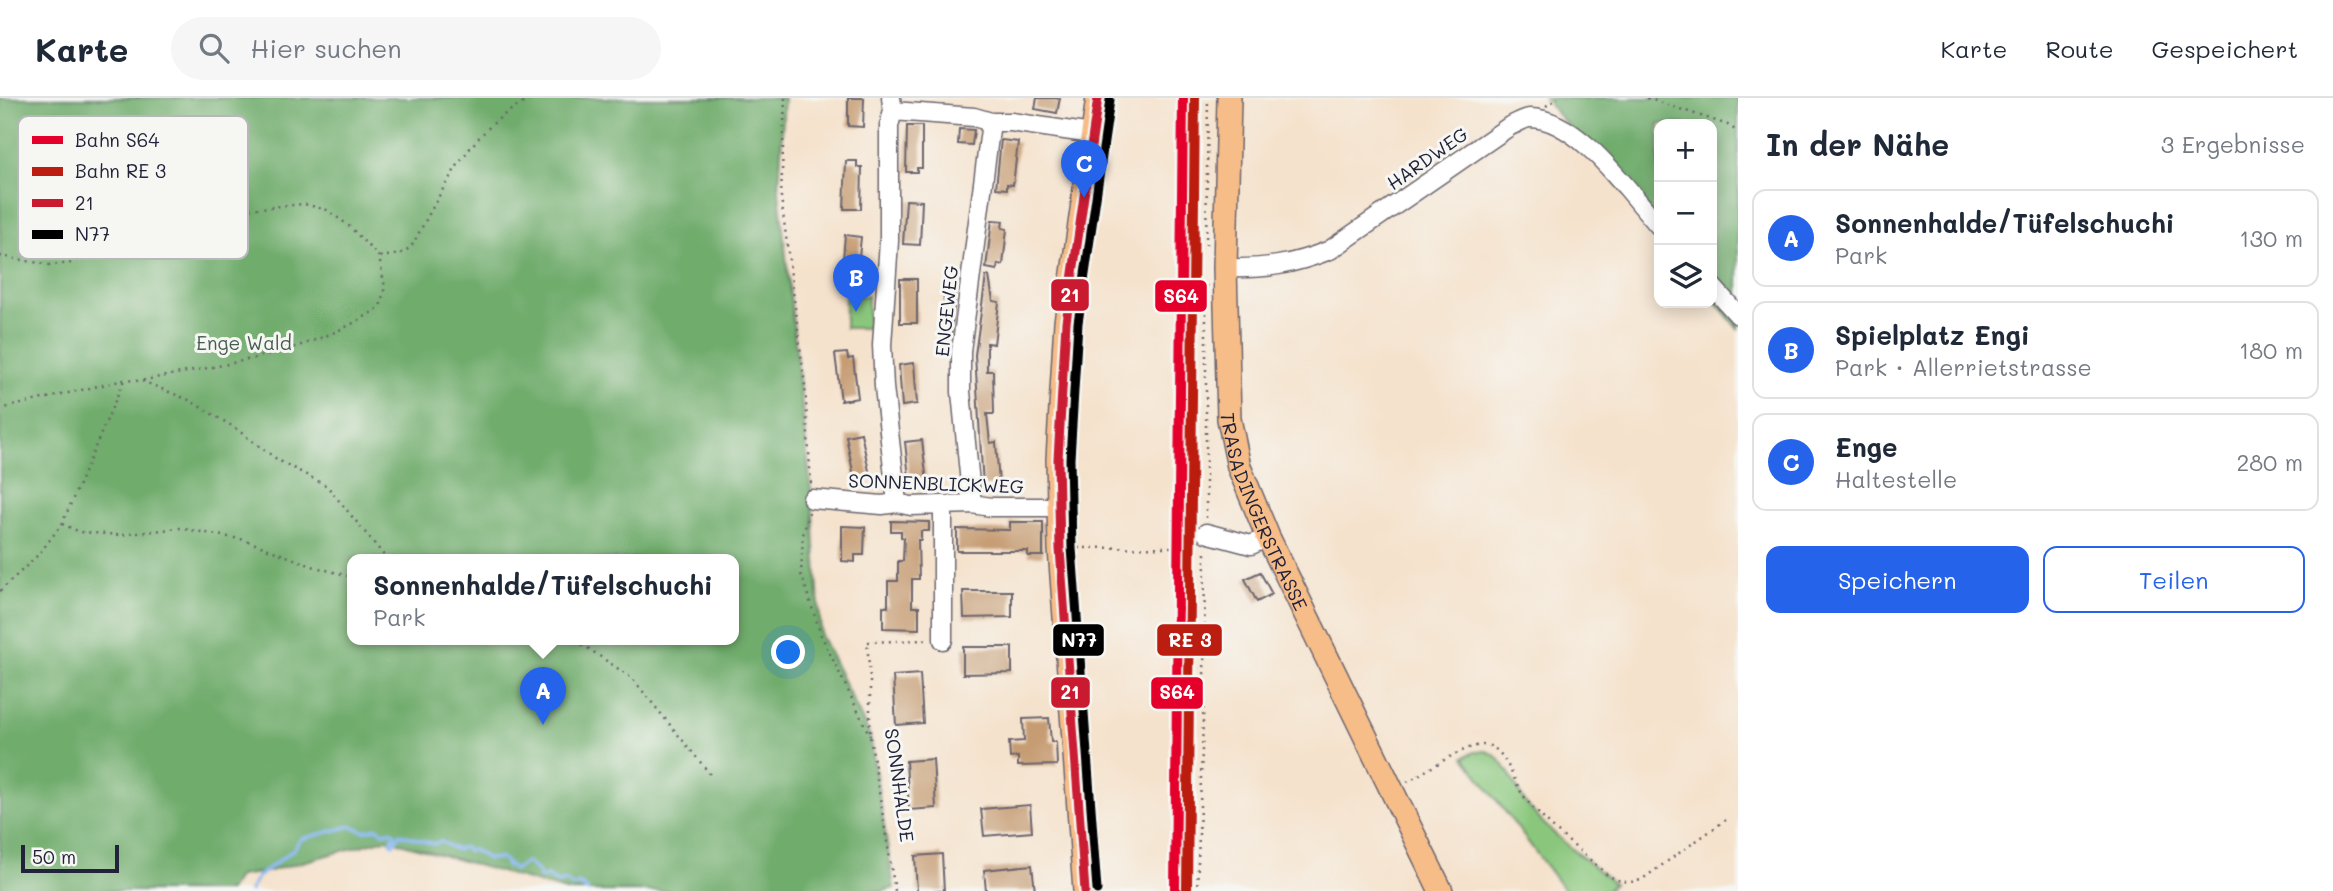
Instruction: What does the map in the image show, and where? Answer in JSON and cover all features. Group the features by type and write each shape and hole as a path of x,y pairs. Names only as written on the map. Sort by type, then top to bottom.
{"main road":[{"path":"1085,891 1058,507 1060,386 1098,98"},
{"name":"TRASADINGERSTRASSE","path":"1229,98 1216,275 1233,444 1246,486 1268,537 1441,891"}],"street":[{"path":"897,503 882,345 889,241 889,126 892,104 991,122 1011,122 1092,134"},
{"name":"HARDWEG","path":"1216,275 1297,263 1330,250 1510,126 1528,118 1557,125 1586,142 1654,220"},
{"name":"ENGEWEG","path":"972,504 961,392 961,351 991,122"},
{"path":"1717,292 1738,316"},
{"name":"SONNENBLICKWEG","path":"812,499 911,506 972,504 990,507 1058,507"},
{"path":"943,506 943,640"},
{"path":"1206,533 1251,545 1268,537"}],"path":[{"path":"379,257 400,254 411,247 463,154 482,132 523,102 534,98"},
{"path":"785,98 781,197 805,386 812,499 803,535 801,573 821,635 870,736"},
{"path":"1206,253 1208,98"},
{"path":"1647,98 1728,125 1738,132"},
{"path":"0,409 124,380 140,381 283,352 362,318 380,307 385,287 379,257 348,225 327,210 304,204 248,209"},
{"path":"0,256 50,265 72,264 79,259"},
{"path":"1197,891 1216,275"},
{"path":"0,591 39,554 62,524 124,380"},
{"path":"140,381 189,400 232,426 278,460 327,486 383,554"},
{"path":"62,524 80,532 120,536 179,528 245,540 312,566 347,576"},
{"path":"1060,548 1172,547"},
{"name":"SONNHALDE","path":"895,891 870,736 867,642 943,640"},
{"path":"582,645 632,678 710,774"},
{"path":"1391,790 1468,749 1484,745 1493,747 1502,756 1524,796 1617,882 1641,880 1730,817"}],"green space":[{"name":"Enge Wald","path":"0,98 784,98 779,191 812,499 821,635 870,736 894,888 883,891 566,891 386,839 266,872 239,876 229,891 0,891"},
{"path":"1544,98 1738,98 1738,329 1717,304 1717,119 1654,119 1654,229"},
{"path":"845,296 868,296 868,328 845,328"},
{"path":"1486,751 1504,765 1534,813 1614,884 1609,888 1611,891 1565,891 1464,757"}],"building":[{"path":"848,98 864,98 863,127 848,126"},
{"path":"1037,98 1060,98 1057,113 1035,109"},
{"path":"907,126 922,126 922,168 917,168 917,172 906,172"},
{"path":"959,129 974,130 972,145 958,144"},
{"path":"1001,140 1018,142 1013,185 1007,184 1007,189 996,188"},
{"path":"846,161 857,161 857,167 862,167 861,209 844,209"},
{"path":"906,200 922,201 920,245 903,244"},
{"path":"992,220 1003,221 1002,228 1007,229 1003,265 998,264 997,270 986,268"},
{"path":"845,235 861,237 857,278 852,278 852,284 841,283"},
{"path":"986,276 989,276 993,301 999,302 994,344 987,343 987,371 993,371 994,414 987,414 990,443 996,442 999,485 983,486 975,355"},
{"path":"900,279 917,279 917,323 900,323"},
{"path":"944,286 956,286 951,335 944,335 944,320 941,320"},
{"path":"847,353 848,359 853,358 858,398 841,401 835,354"},
{"path":"914,363 917,404 902,406 899,365"},
{"path":"861,433 870,476 855,482 846,436"},
{"path":"922,440 927,483 910,486 905,442"},
{"path":"891,521 929,522 929,531 921,531 921,540 918,540 919,579 912,579 912,607 919,607 919,629 883,628 883,606 888,607 888,581 898,581 898,561 903,561 904,538 901,537 901,531 891,531"},
{"path":"1010,522 1043,522 1043,556 1028,556 1028,551 957,551 957,529 1010,530"},
{"path":"842,526 865,527 864,555 855,555 855,562 842,561"},
{"path":"1260,572 1272,594 1257,602 1245,579"},
{"path":"963,591 1012,591 1012,617 964,618"},
{"path":"963,647 1012,647 1012,673 963,674"},
{"path":"920,674 923,723 896,725 893,676"},
{"path":"1049,718 1051,742 1056,742 1057,765 1018,766 1018,757 1010,758 1009,742 1024,741 1023,719"},
{"path":"933,759 936,808 909,810 906,761"},
{"path":"1030,805 1032,832 984,836 981,809"},
{"path":"942,854 944,891 917,891 915,856"},
{"path":"1032,865 1035,891 986,891 984,870"}],"waterway":[{"path":"250,891 257,877 293,850 301,839 351,826 364,831 377,828 383,832 391,831 395,834 391,842 393,844 400,834 434,844 440,841 457,850 463,847 488,859 499,858 514,870 527,862 538,872 540,878 548,876 557,883 566,881 573,887 579,884 588,891"}],"rail line":[{"name":"S64","path":"1175,891 1183,98"}],"transit line":[{"name":"21","path":"1085,891 1060,549 1058,459 1066,322 1098,98"},
{"path":"1187,891 1195,98"},
{"name":"N77","path":"1097,890 1072,548 1070,459 1078,323 1110,100"}],"place":[{"name":"Enge","path":"1084,198"},
{"name":"Spielplatz Engi","path":"856,312"},
{"name":"Sonnenhalde/Tüfelschuchi","path":"543,725"}]}
